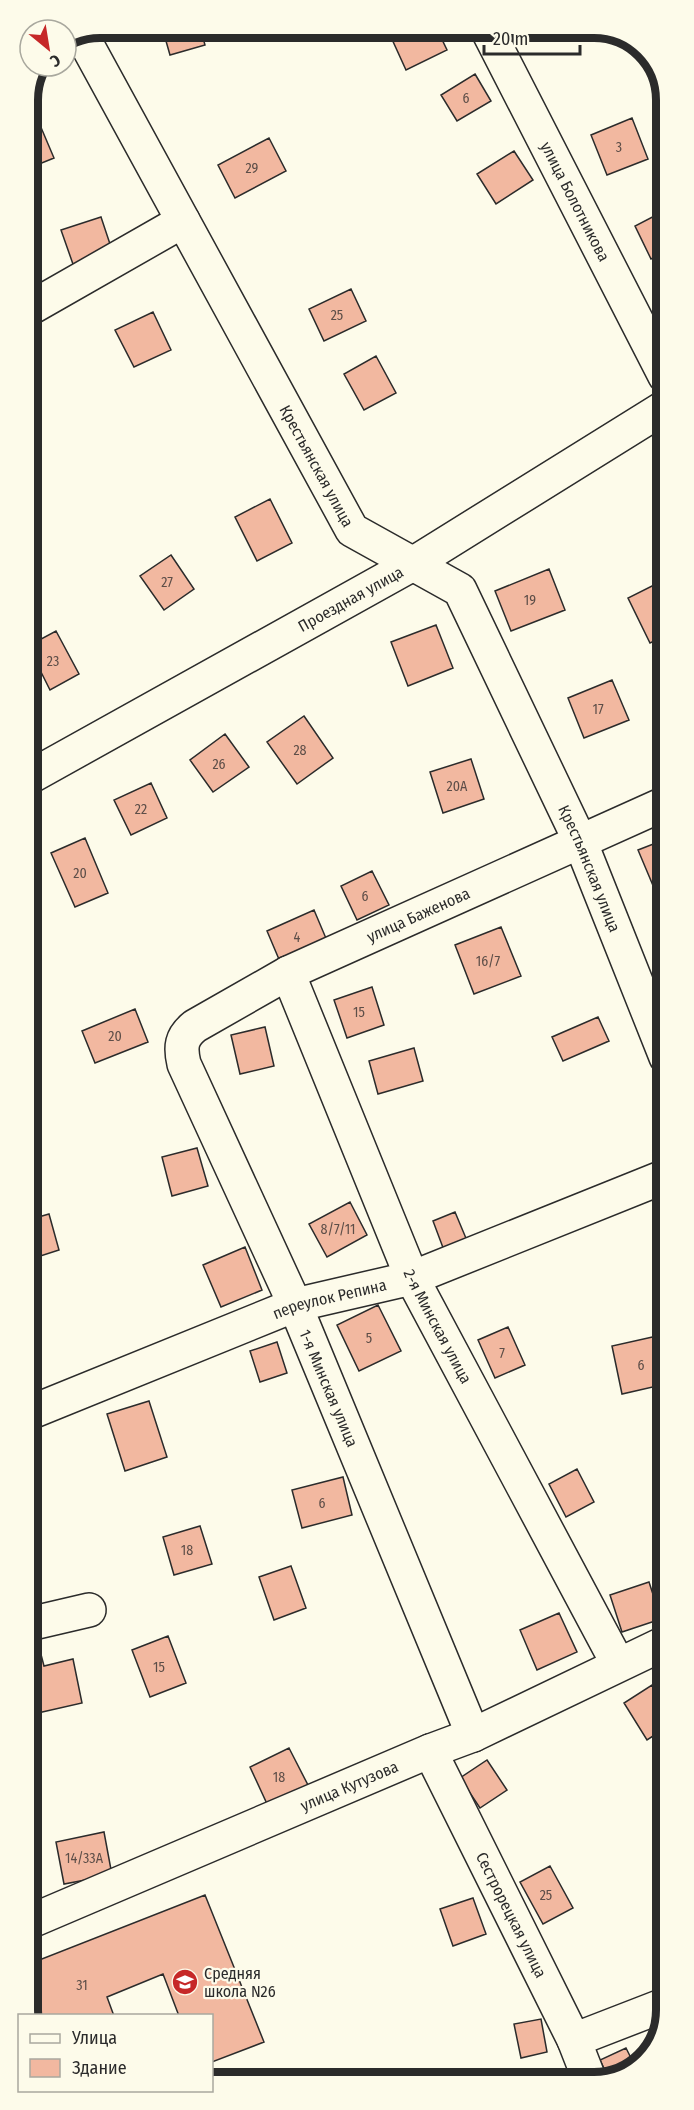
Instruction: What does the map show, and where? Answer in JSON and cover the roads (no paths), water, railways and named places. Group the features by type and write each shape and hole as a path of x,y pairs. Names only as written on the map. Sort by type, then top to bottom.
{"street":[{"name":"улица Болотникова","path":"492,38 656,358"},
{"name":"Крестьянская улица","path":"84,40 352,530 460,591 580,842 656,1033"},
{"path":"38,304 183,220"},
{"name":"Проездная улица","path":"38,772 411,565 656,413"},
{"name":"улица Баженова","path":"181,1043 195,1026 288,973 656,808"},
{"name":"2-я Минская улица","path":"288,973 412,1278 618,1664"},
{"name":"1-я Минская улица","path":"181,1043 184,1064 295,1305 473,1735"},
{"name":"переулок Репина","path":"38,1409 295,1305 412,1278 656,1180"},
{"path":"38,1622 89,1610"},
{"name":"улица Кутузова","path":"38,1918 430,1751 473,1735 656,1647"},
{"name":"Сестрорецкая улица","path":"430,1751 574,2040 586,2072"},
{"path":"574,2040 656,2008"}],"place":[{"name":"Средняя школа N26","path":"185,1982"}]}
